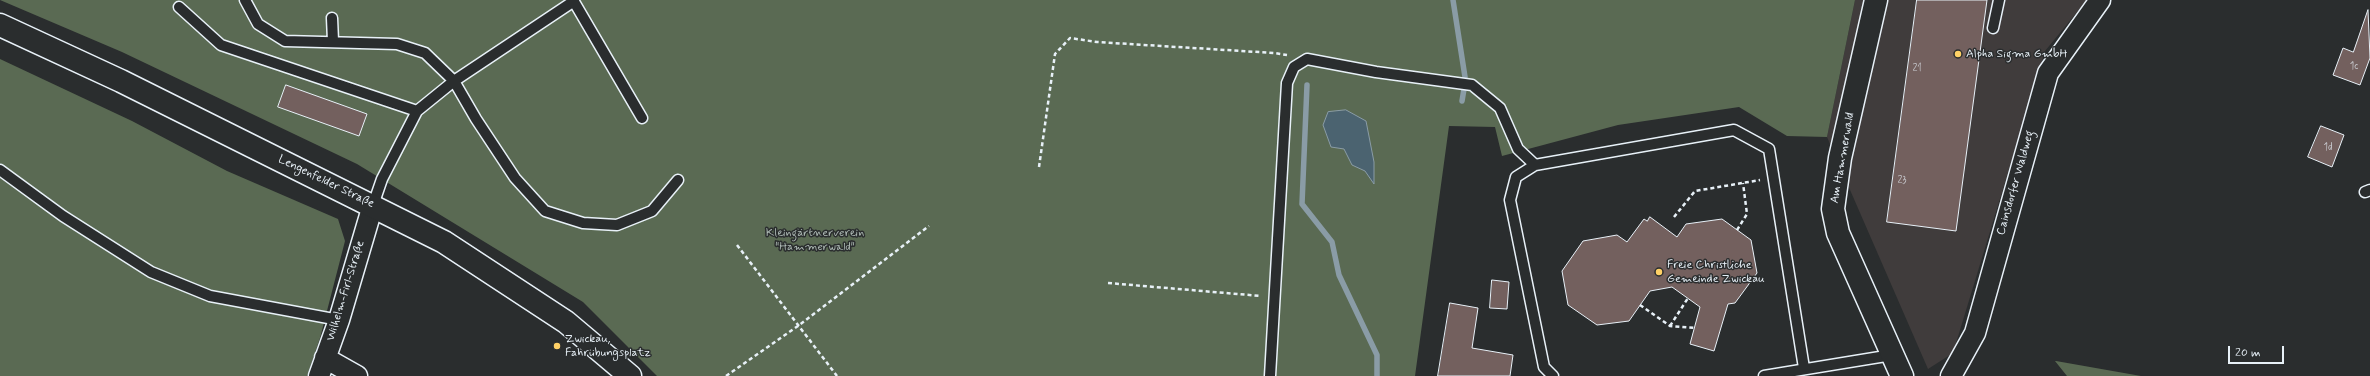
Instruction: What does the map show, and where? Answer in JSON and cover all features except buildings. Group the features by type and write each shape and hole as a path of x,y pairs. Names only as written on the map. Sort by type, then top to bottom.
{"main road":[{"name":"Am Hammerwald","path":"1876,0 1840,158 1833,209 1838,234 1902,376"},
{"name":"Lengenfelder Straße","path":"0,26 121,81 373,205 444,242 566,322 630,376"}],"street":[{"name":"Cainsdorfer Waldweg","path":"1951,376 1975,333 2048,73 2100,0"},
{"name":"Wilhelm-Firl-Straße","path":"322,367 339,320 373,205"},
{"path":"322,367 357,376"}],"lane":[{"path":"245,0 258,24 285,41 333,41 397,44 425,53 454,81 476,119 515,178 545,211 582,223 617,225 652,211 678,180"},
{"path":"1993,28 1999,0"},
{"path":"373,205 382,179 417,111 454,81 574,1 642,118"},
{"path":"179,6 221,44 417,111"},
{"path":"332,18 333,41"},
{"path":"1270,376 1287,83 1294,66 1307,59 1376,72 1472,85 1500,108 1518,149 1535,166"},
{"path":"1553,376 1544,367 1510,200 1516,177 1535,166 1734,130 1769,149 1775,177 1804,368"},
{"path":"0,170 63,216 151,272 210,296 339,320"},
{"path":"1764,376 1804,368 1892,355"}],"path":[{"path":"1039,167 1055,54 1070,38 1097,42 1274,53 1307,59"},
{"path":"1674,217 1695,191 1775,177"},
{"path":"1737,230 1747,214 1743,183"},
{"path":"726,376 798,326 929,226"},
{"path":"737,244 837,376"},
{"path":"1108,283 1275,295"},
{"path":"1670,326 1688,298"},
{"path":"1640,305 1670,326 1695,328"}],"shaded area":[{"path":"1855,0 2087,0 2045,51 1953,353 1928,369 1827,137"}],"green space":[{"name":"Kleingärtnerverein \"Hammerwald\"","path":"0,0 1855,0 1827,137 1787,136 1739,107 1618,125 1502,156 1495,127 1449,126 1415,376 657,376 583,302 357,164 122,52"},
{"path":"0,59 132,121 227,171 338,219 345,241 320,338 307,376 0,376"},
{"path":"2056,361 2141,376 2067,376"}],"water":[{"path":"1346,110 1366,121 1374,162 1374,184 1365,171 1352,165 1344,149 1331,147 1323,125 1328,112"}],"waterway":[{"path":"1453,0 1465,77"},
{"path":"1307,85 1302,204 1332,242 1339,275 1377,355 1377,376"},
{"path":"1462,101 1464,89"}],"place":[{"name":"Alpha Sigma GmbH","path":"1958,54"},
{"name":"Freie Christliche Gemeinde Zwickau","path":"1659,272"},
{"name":"Zwickau, Fahrübungsplatz","path":"557,346"}]}
